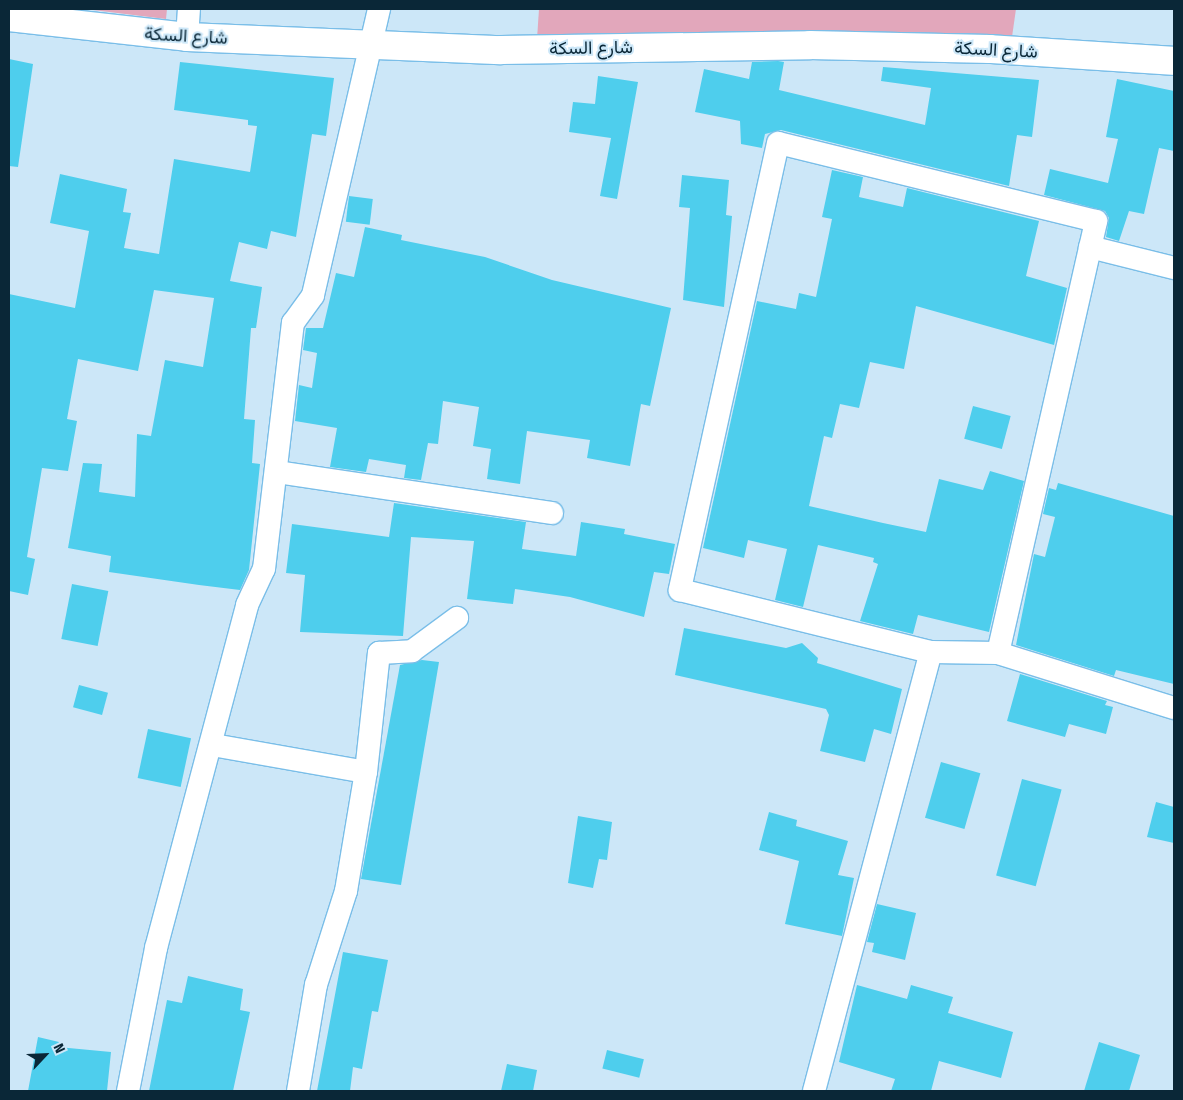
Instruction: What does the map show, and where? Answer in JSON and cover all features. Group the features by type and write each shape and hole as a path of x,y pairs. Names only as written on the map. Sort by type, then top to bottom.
{"main road":[{"name":"شارع السكة","path":"9,18 187,37 371,42 501,50 810,45 990,49 1174,61"}],"street":[{"path":"187,37 189,9"},
{"path":"128,1091 156,948 213,745 247,605 264,569 277,472 293,323 313,295 379,9"},
{"path":"998,653 1096,221 778,143 680,590 931,652 998,653 1174,708"},
{"path":"1090,247 1174,268"},
{"path":"277,472 552,513"},
{"path":"298,1091 316,985 346,891 366,772 378,653 412,652 457,618"},
{"path":"814,1091 931,652"},
{"path":"213,745 366,772"}],"shaded area":[{"path":"85,9 167,9 166,19"},
{"path":"539,9 1016,9 1011,44 537,39"}],"building":[{"path":"9,59 33,64 18,167 9,166"},
{"path":"180,62 334,78 326,136 312,134 296,237 271,231 267,249 239,242 230,281 262,287 256,328 251,328 244,419 255,420 252,463 260,464 249,570 240,590 109,572 111,556 68,548 83,463 102,464 99,492 135,497 137,434 151,436 165,360 203,367 214,298 154,290 138,371 78,359 67,419 77,421 68,471 42,468 27,557 35,559 28,595 9,591 9,294 75,308 89,231 50,223 60,174 127,189 123,212 131,213 124,248 159,254 174,159 250,172 257,126 248,125 248,120 174,110"},
{"path":"752,62 784,62 779,90 925,125 931,88 881,81 883,67 1039,80 1032,137 1017,135 1009,186 781,130 765,134 762,148 741,144 740,121 695,112 704,69 749,79"},
{"path":"598,76 638,82 617,199 600,196 611,138 569,132 573,102 595,104"},
{"path":"1117,79 1174,91 1174,151 1159,148 1144,214 1129,211 1119,241 1106,237 1109,218 1105,211 1044,195 1050,169 1108,183 1118,139 1106,137"},
{"path":"832,170 863,177 859,197 903,207 907,188 1039,221 1026,276 1067,288 1054,345 916,306 904,369 870,362 859,408 840,404 832,438 824,436 809,506 883,523 926,532 939,479 983,490 990,471 1024,481 989,632 918,615 913,634 860,621 878,564 873,562 874,558 818,545 803,607 775,600 787,549 748,540 744,558 703,548 757,301 796,309 799,293 816,297 832,219 822,217"},
{"path":"682,175 729,180 726,215 732,216 724,307 683,300 690,208 679,207"},
{"path":"349,196 373,199 370,225 346,222"},
{"path":"365,227 402,235 401,240 485,257 552,280 671,308 650,406 641,404 630,466 587,458 590,440 527,431 520,484 487,479 491,449 473,446 479,407 443,401 438,444 428,443 421,480 404,478 406,465 369,459 366,472 330,467 337,428 295,421 299,385 312,388 317,353 303,350 306,328 323,328 336,273 354,277"},
{"path":"973,406 1011,416 1002,449 964,439"},
{"path":"1058,483 1174,516 1174,684 1116,670 1114,676 1016,645 1034,554 1045,557 1055,517 1043,514 1049,488 1056,490"},
{"path":"394,503 526,522 522,549 576,556 581,522 625,529 624,534 675,544 669,574 654,572 644,617 570,597 515,589 513,604 467,599 474,541 411,537 403,636 300,632 305,575 286,573 292,524 389,537"},
{"path":"72,584 108,591 98,646 61,639"},
{"path":"684,628 786,648 802,643 818,658 817,663 902,689 891,734 874,729 865,762 820,751 829,715 826,709 675,675"},
{"path":"422,660 439,662 401,885 361,879 400,665"},
{"path":"1020,674 1107,701 1105,705 1113,707 1106,734 1069,724 1065,737 1007,721"},
{"path":"79,685 108,693 102,715 73,707"},
{"path":"148,729 191,738 181,787 138,778"},
{"path":"941,762 980,773 964,829 925,818"},
{"path":"1022,779 1062,790 1036,886 996,876"},
{"path":"1156,802 1174,807 1174,843 1147,837"},
{"path":"769,812 797,820 796,826 848,841 838,875 854,878 842,936 785,924 799,861 759,850"},
{"path":"578,816 612,822 607,860 599,859 593,888 568,883"},
{"path":"877,904 916,913 905,960 872,952 874,943 867,942"},
{"path":"343,952 388,960 378,1012 372,1011 362,1069 353,1067 350,1091 317,1091"},
{"path":"188,976 243,989 240,1010 250,1012 233,1091 149,1091 167,1000 182,1003"},
{"path":"857,985 907,999 911,985 953,997 948,1013 1013,1032 1001,1078 939,1061 931,1091 891,1091 895,1079 839,1062"},
{"path":"38,1037 59,1042 58,1047 111,1052 107,1091 28,1091"},
{"path":"1099,1042 1140,1055 1129,1091 1084,1091"},
{"path":"607,1050 644,1059 639,1078 602,1068"},
{"path":"507,1064 537,1070 533,1091 501,1091"}]}
